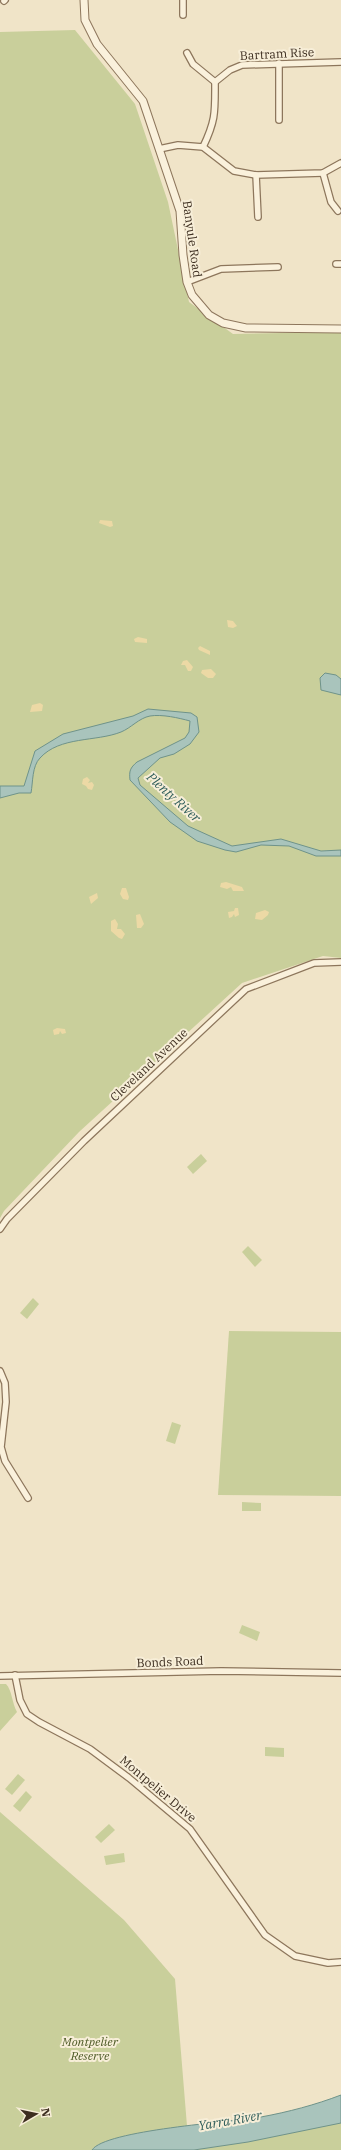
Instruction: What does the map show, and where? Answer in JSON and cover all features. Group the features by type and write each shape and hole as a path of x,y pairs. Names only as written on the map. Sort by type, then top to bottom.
{"street":[{"name":"Banyule Road","path":"84,0 85,20 97,44 142,101 180,211 187,282 192,295 199,305 209,315 230,326 246,328 341,329"},
{"path":"183,0 183,15"},
{"path":"187,53 193,64 216,82 213,127 203,147"},
{"name":"Bartram Rise","path":"216,82 230,70 242,65 341,62"},
{"path":"279,63 279,120"},
{"path":"159,149 178,144 203,147 234,171 256,176 323,173 341,163"},
{"path":"323,173 331,202 338,211"},
{"path":"256,176 258,217"},
{"path":"187,282 221,269 278,267"},
{"name":"Cleveland Avenue","path":"0,1229 7,1219 84,1141 246,988 314,963 341,962"},
{"path":"0,1371 5,1384 6,1402 1,1447 5,1461 28,1498"},
{"name":"Bonds Road","path":"0,1676 221,1671 341,1673"},
{"name":"Montpelier Drive","path":"15,1675 20,1700 32,1718 90,1749 129,1778 190,1829 265,1935 295,1956 315,1961 341,1962"}],"green space":[{"path":"75,30 135,104 168,202 189,302 233,334 341,332 341,958 323,956 242,983 79,1132 4,1211 0,1218 0,32"},
{"path":"201,1154 207,1161 193,1174 187,1167"},
{"path":"248,1246 262,1260 255,1267 242,1252"},
{"path":"33,1298 39,1304 27,1319 20,1313"},
{"path":"229,1331 341,1332 341,1496 218,1495"},
{"path":"172,1422 181,1425 175,1444 166,1441"},
{"path":"242,1502 261,1503 261,1511 242,1511"},
{"path":"242,1625 260,1632 257,1641 239,1633"},
{"path":"0,1684 6,1684 8,1687 17,1712 0,1731"},
{"path":"265,1747 284,1748 284,1757 265,1756"},
{"path":"18,1774 25,1780 12,1795 5,1789"},
{"path":"26,1791 32,1797 20,1812 13,1806"},
{"name":"Montpelier Reserve","path":"0,1812 124,1920 175,1979 187,2126 124,2136 93,2148 92,2150 0,2150"},
{"path":"109,1824 115,1830 101,1843 95,1837"},
{"path":"124,1853 125,1862 106,1865 104,1856"},
{"path":"341,2114 341,2150 178,2150"}],"sand":[{"path":"100,520 112,521 113,526 110,527 99,523"},
{"path":"227,620 233,621 237,626 233,628 228,627"},
{"path":"138,637 147,639 147,643 135,642 134,639"},
{"path":"200,646 210,651 210,655 199,650 198,648"},
{"path":"187,660 193,667 191,671 188,671 185,665 181,665 183,661"},
{"path":"211,669 216,674 213,678 208,678 201,673 202,670"},
{"path":"40,703 43,705 42,711 30,712 32,705"},
{"path":"87,777 90,780 88,783 92,782 94,785 92,790 88,789 82,784 83,779"},
{"path":"226,882 242,887 244,891 233,891 231,887 227,889 220,887 221,883"},
{"path":"122,888 126,888 129,897 128,900 123,899 120,894"},
{"path":"97,893 98,898 91,904 89,897"},
{"path":"235,908 238,908 239,915 235,917 234,914 229,918 228,912 234,911"},
{"path":"265,910 269,912 268,915 262,920 255,919 256,913"},
{"path":"140,914 144,924 141,928 137,928 136,915"},
{"path":"115,919 118,924 117,929 121,929 125,934 122,939 111,931 111,921"},
{"path":"57,1028 65,1029 66,1033 62,1034 60,1031 59,1034 54,1035 53,1030"}],"water":[{"path":"325,673 336,675 341,679 341,695 321,690 320,678"},
{"path":"148,709 191,713 197,717 199,732 190,744 174,754 160,758 138,778 140,785 188,826 232,846 281,839 321,851 341,850 341,856 316,856 289,846 261,845 236,852 225,850 197,841 170,822 130,780 130,770 137,762 185,738 189,732 190,721 170,717 146,717 121,732 79,740 58,746 48,751 37,761 34,770 31,793 19,793 0,798 0,786 24,786 35,751 63,734 133,716"},
{"path":"341,2095 341,2123 248,2142 194,2150 92,2150 102,2143 120,2137 170,2128 261,2117 301,2108"}],"water label":[{"name":"Plenty River","path":"174,797"},
{"name":"Yarra River","path":"230,2120"}]}
